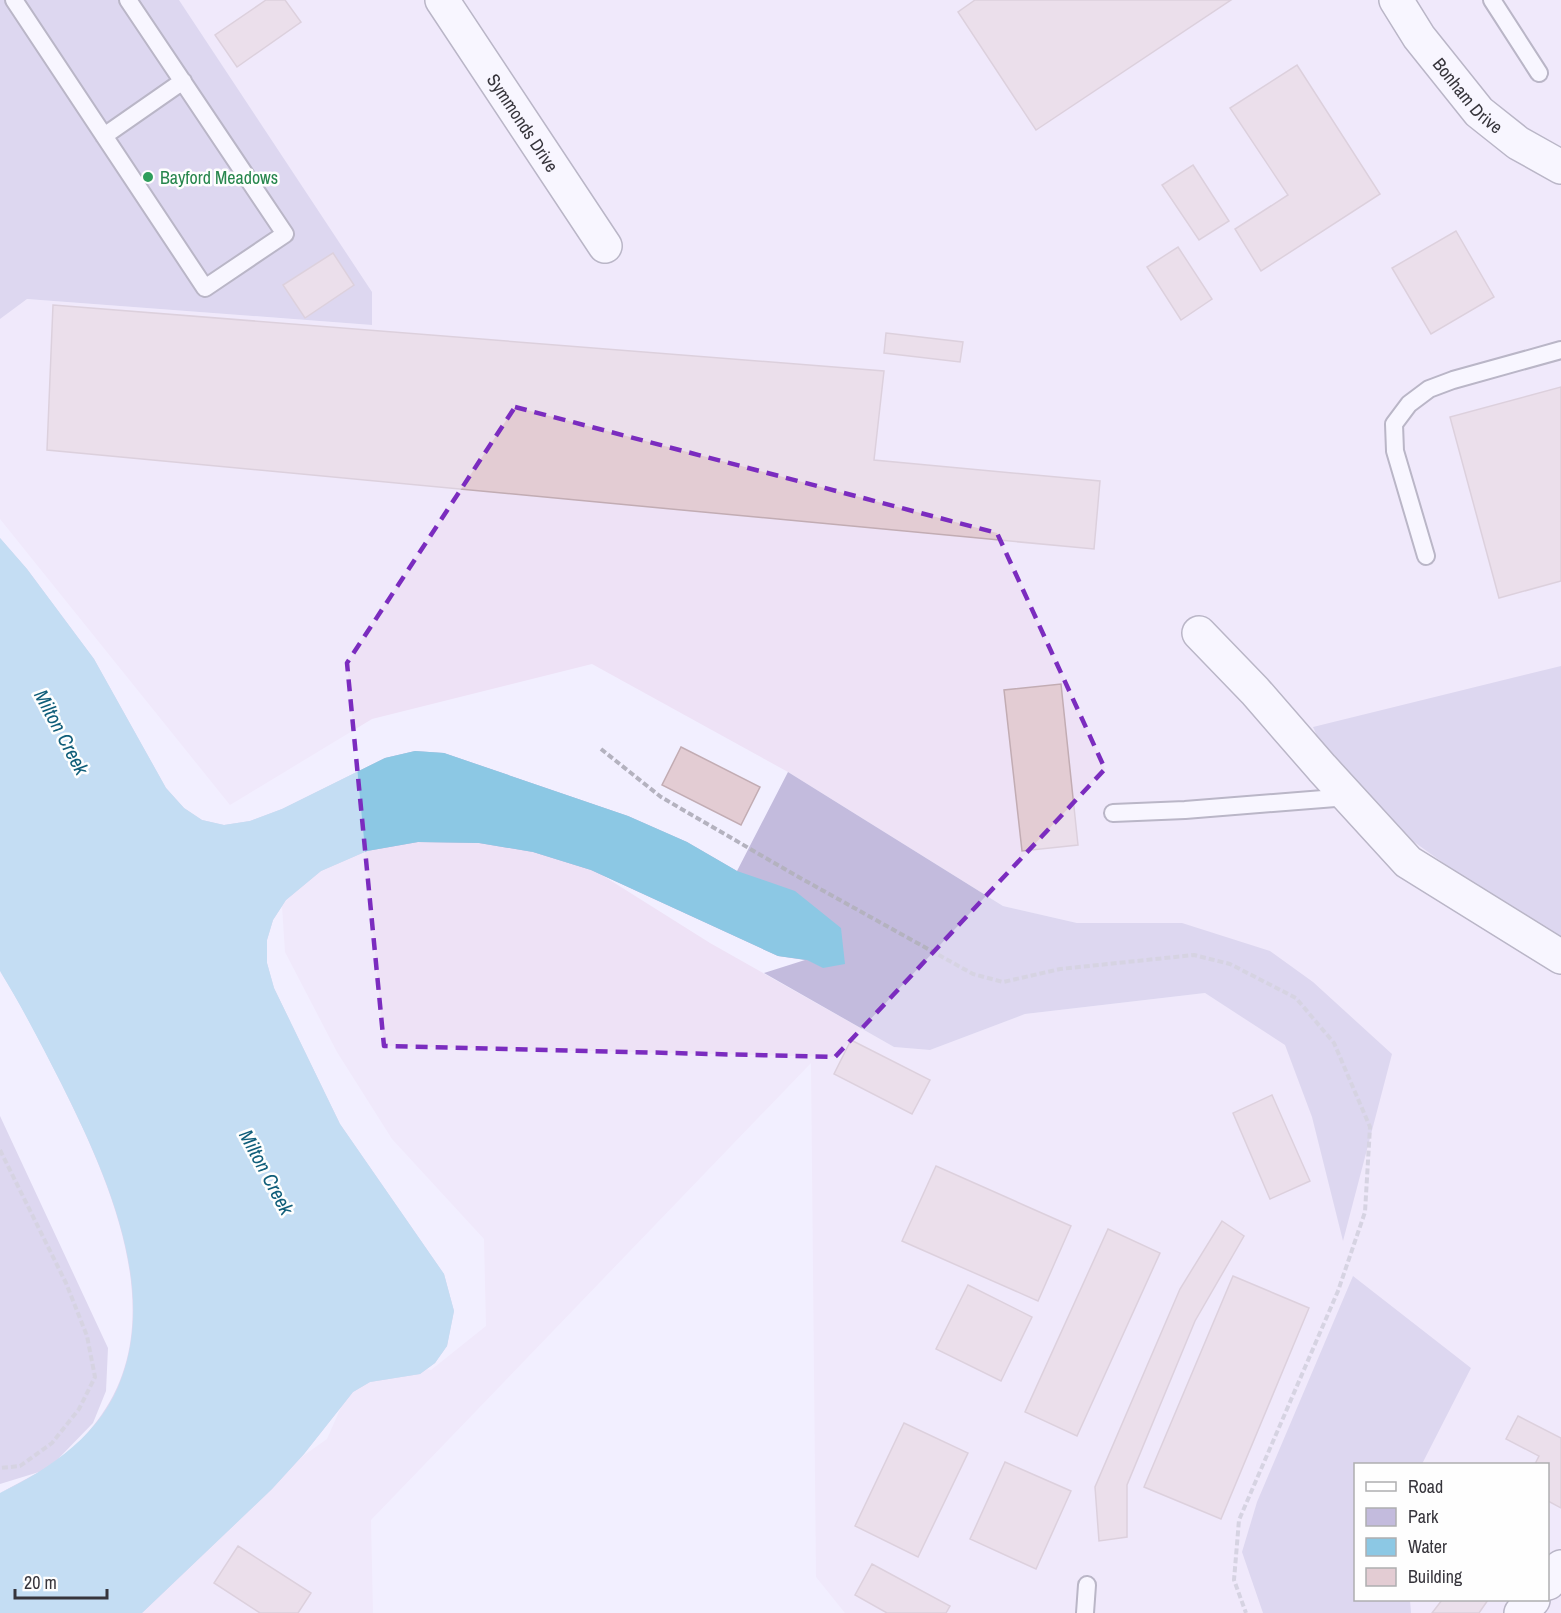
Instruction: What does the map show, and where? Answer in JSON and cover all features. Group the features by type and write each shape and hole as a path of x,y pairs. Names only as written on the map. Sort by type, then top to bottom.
{"street":[{"name":"Symmonds Drive","path":"442,0 605,246"},
{"name":"Bonham Drive","path":"1396,0 1419,37 1479,112 1518,143 1561,167"},
{"path":"1199,633 1255,691 1408,862 1561,957"},
{"path":"1549,1583 1561,1567"},
{"path":"1521,1613 1531,1601"}],"lane":[{"path":"14,0 205,288 285,234 128,0"},
{"path":"1492,0 1539,73"},
{"path":"104,136 183,81"},
{"path":"1426,556 1395,451 1394,424 1409,404 1429,389 1453,380 1561,350"},
{"path":"1113,813 1185,810 1348,797"},
{"path":"1085,1613 1087,1586"}],"path":[{"path":"601,748 661,797 973,974 1003,982 1060,969 1194,956 1230,964 1296,998 1334,1043 1370,1127 1365,1212 1338,1291 1239,1520 1234,1580 1246,1613"},
{"path":"0,1150 66,1283 87,1336 95,1377 79,1409 52,1443 20,1466 0,1468"}],"highlighted area":[{"path":"515,407 997,533 1105,769 835,1057 384,1046 347,663"}],"shaded area":[{"path":"179,0 1561,0 1561,1613 845,1613 816,1577 811,1063 371,1520 373,1613 105,1613 195,1532 327,1439 362,1359 431,1370 486,1326 484,1239 392,1139 337,1052 285,952 282,906 329,847 383,813 551,843 710,943 894,1047 930,1050 1025,1014 1205,993 1285,1044 1182,923 1077,923 1003,906 788,772 592,664 372,719 230,805 0,519 0,319 26,299 372,325 371,292"}],"green space":[{"name":"Bayford Meadows","path":"0,0 179,0 372,292 372,325 27,299 0,319"},
{"path":"0,538 27,569 94,659 166,788 184,808 202,820 224,825 250,821 282,809 385,758 415,751 444,753 628,816 687,842 737,871 788,772 1003,906 1077,923 1182,923 1270,951 1313,982 1392,1054 1343,1241 1312,1117 1285,1045 1205,993 1025,1014 930,1050 894,1047 764,973 805,960 778,956 591,870 533,852 479,843 418,842 367,851 321,871 286,900 273,920 267,940 267,963 274,988 340,1124 444,1274 454,1311 447,1346 435,1363 420,1374 370,1382 353,1392 304,1454 272,1489 142,1613 175,1514"},
{"path":"1561,666 1561,946 1410,839 1323,749 1313,727"},
{"path":"0,971 285,1362 0,1493 39,1472 0,1484 0,1116 108,1348 106,1391 93,1423 58,1459 74,1447 97,1421 119,1382 130,1341 132,1297 127,1253 115,1209 99,1166 48,1057"},
{"path":"1353,1276 1471,1368 1423,1463 1354,1463 1354,1601 1410,1601 1411,1613 1263,1613 1242,1552 1257,1502"}],"water":[{"name":"Milton Creek","path":"0,538 27,569 94,659 166,788 184,808 202,820 224,825 250,821 282,809 385,758 415,751 444,753 628,816 687,842 737,871 795,891 841,928 845,964 823,968 807,960 778,956 591,870 533,852 479,843 418,842 367,851 321,871 286,900 273,920 267,940 267,963 274,988 340,1124 444,1274 454,1311 447,1346 435,1363 420,1374 370,1382 353,1392 304,1454 272,1489 142,1613 0,1613 0,1493 56,1461 88,1432 102,1415 122,1377 131,1341 133,1303 129,1264 108,1188 61,1083 0,971"}],"building":[{"path":"266,0 285,0 301,22 237,67 215,35"},
{"path":"975,0 1231,0 1036,130 958,12"},
{"path":"1297,65 1380,194 1261,271 1235,229 1288,195 1230,108"},
{"path":"1193,165 1229,221 1199,240 1162,185"},
{"path":"1456,231 1494,297 1431,334 1392,268"},
{"path":"1178,247 1212,299 1181,320 1147,267"},
{"path":"333,253 354,285 305,318 283,285"},
{"path":"53,305 884,371 874,460 1100,481 1094,549 47,450"},
{"path":"886,333 963,342 960,362 884,353"},
{"path":"1561,387 1561,581 1499,598 1450,417"},
{"path":"1061,684 1078,845 1022,851 1004,690"},
{"path":"681,747 760,787 741,825 662,785"},
{"path":"851,1040 930,1080 912,1114 834,1074"},
{"path":"1272,1095 1310,1181 1270,1199 1233,1113"},
{"path":"936,1166 1071,1226 1038,1301 902,1241"},
{"path":"1222,1221 1244,1236 1195,1321 1127,1485 1127,1537 1099,1541 1095,1487 1180,1289"},
{"path":"1108,1229 1160,1253 1077,1436 1025,1412"},
{"path":"1233,1276 1309,1308 1221,1519 1144,1487"},
{"path":"968,1285 1032,1317 1001,1381 936,1349"},
{"path":"1518,1416 1561,1438 1561,1508 1549,1502 1549,1463 1536,1463 1539,1456 1506,1439"},
{"path":"904,1423 968,1453 918,1557 855,1526"},
{"path":"1005,1462 1071,1491 1036,1569 970,1539"},
{"path":"238,1546 311,1593 298,1613 260,1613 214,1583"},
{"path":"872,1564 950,1606 946,1613 887,1613 855,1595"},
{"path":"1441,1601 1487,1601 1479,1613 1432,1613"}],"place":[{"name":"Bayford Meadows","path":"148,177"}]}
